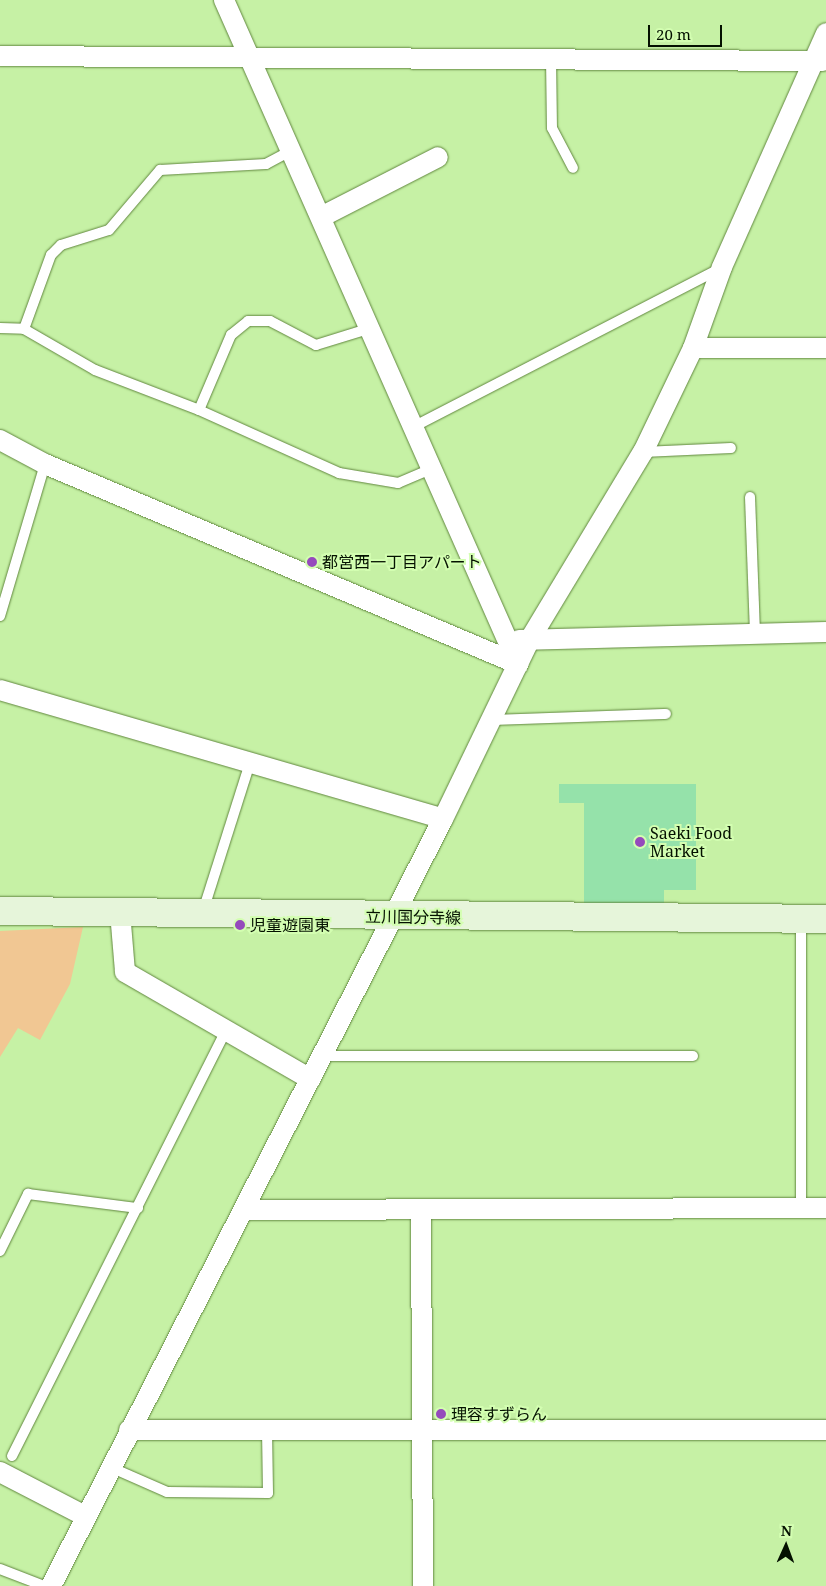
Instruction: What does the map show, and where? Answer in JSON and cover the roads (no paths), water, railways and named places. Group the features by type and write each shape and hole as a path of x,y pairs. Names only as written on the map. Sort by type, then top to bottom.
{"main road":[{"name":"立川国分寺線","path":"0,911 316,911 392,918 813,919"}],"street":[{"path":"224,0 434,468 521,640"},
{"path":"51,1586 110,1467 244,1210 443,819 518,664 521,640 643,452 693,348 722,267 819,61 826,33"},
{"path":"0,56 249,55 819,61"},
{"path":"321,217 438,157"},
{"path":"693,348 826,348"},
{"path":"0,440 45,464 518,664"},
{"path":"478,647 521,640 755,632 826,632"},
{"path":"0,690 443,819"},
{"path":"120,912 124,972 310,1078"},
{"path":"244,1210 826,1208"},
{"path":"422,1210 422,1586"},
{"path":"129,1430 422,1432 826,1430"},
{"path":"0,1472 85,1516"}],"lane":[{"path":"551,58 552,128 573,168"},
{"path":"24,329 51,255 61,245 109,230 160,170 266,164 292,150"},
{"path":"415,426 722,267"},
{"path":"200,410 231,335 248,321 270,321 316,345 371,328"},
{"path":"0,328 24,329 95,370 200,410 339,473 377,483 398,482 434,468"},
{"path":"643,452 731,448"},
{"path":"0,616 45,464"},
{"path":"750,497 755,632"},
{"path":"490,720 666,714"},
{"path":"203,911 250,763"},
{"path":"801,1208 813,919"},
{"path":"12,1456 226,1030"},
{"path":"322,1056 694,1056"},
{"path":"0,1251 28,1194 138,1208"},
{"path":"110,1467 167,1492 268,1493 267,1430"},
{"path":"0,1569 44,1586"}],"place":[{"name":"都営西一丁目アパート","path":"312,562"},
{"name":"Saeki Food Market","path":"640,842"},
{"name":"児童遊園東","path":"240,925"},
{"name":"理容すずらん","path":"441,1414"}]}
